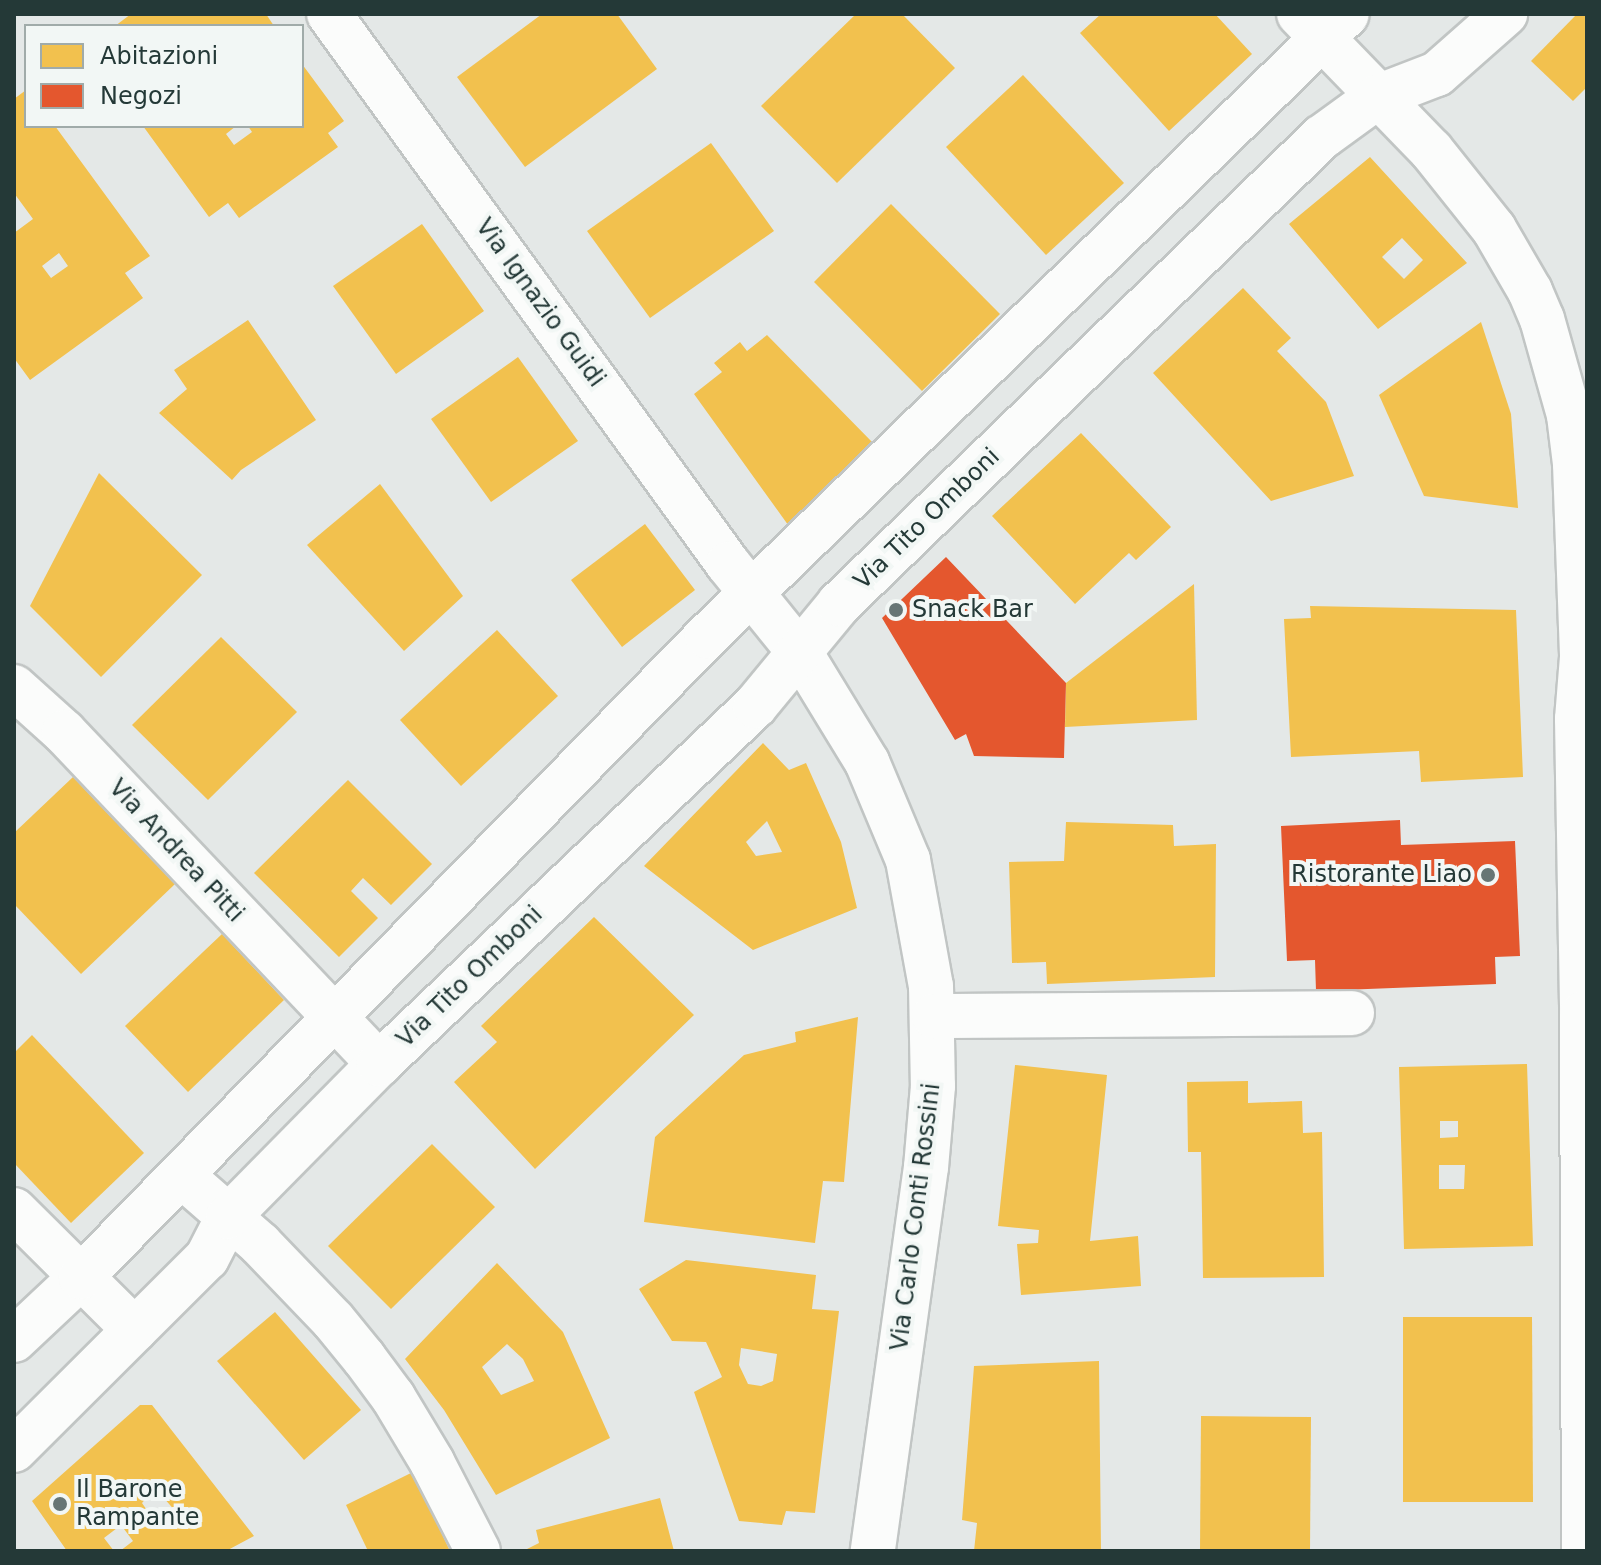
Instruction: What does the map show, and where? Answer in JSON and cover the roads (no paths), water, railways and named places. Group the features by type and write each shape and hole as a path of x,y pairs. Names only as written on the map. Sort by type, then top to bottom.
{"street":[{"name":"Via Ignazio Guidi","path":"329,14 751,592"},
{"name":"Via Tito Omboni","path":"14,1450 207,1258 228,1217 379,1064 755,706 801,654 839,604 1322,137 1377,97 1437,74 1505,14"},
{"path":"14,1340 81,1277 751,592 1322,22 1377,97 1431,150 1494,229 1530,291 1542,319 1561,379 1573,440 1585,657 1577,719 1582,1014 1584,1551"},
{"name":"Via Carlo Conti Rossini","path":"751,592 801,654 867,762 908,860 922,919 934,1016 933,1086 926,1167 873,1551"},
{"name":"Via Andrea Pitti","path":"14,687 64,732 335,1018"},
{"path":"934,1016 1352,1013"},
{"name":"Via Tito Omboni","path":"335,1018 379,1064"},
{"path":"181,1175 260,1244 333,1320 393,1397 458,1509 478,1551"},
{"path":"14,1210 135,1330"}],"place":[{"name":"Snack Bar","path":"896,610"},
{"name":"Ristorante Liao","path":"1488,875"},
{"name":"Il Barone Rampante","path":"60,1504"}]}
